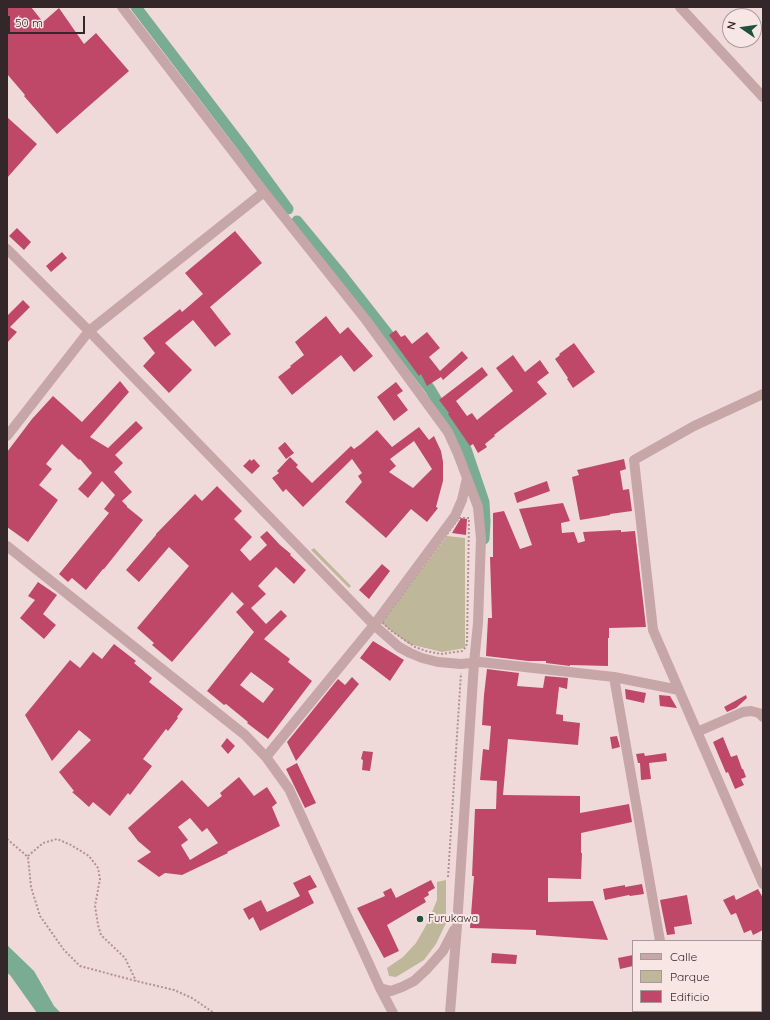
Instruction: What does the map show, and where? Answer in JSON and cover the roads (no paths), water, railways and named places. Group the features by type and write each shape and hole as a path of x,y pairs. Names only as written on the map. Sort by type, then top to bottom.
{"street":[{"path":"122,7 264,192 366,320 448,432 478,507 481,539 478,623 450,1013"},
{"path":"680,7 763,97"},
{"path":"7,436 89,332 264,192"},
{"path":"7,249 374,625 399,647 422,658 438,662 461,664 480,662 614,677 679,690"},
{"path":"763,394 694,426 634,460 654,630 763,884"},
{"path":"266,757 374,625 455,516 462,500 467,478"},
{"path":"7,546 245,735 266,757 288,789 393,1013"},
{"path":"614,677 660,940"},
{"path":"698,732 743,712 751,711 759,713 763,717"},
{"path":"380,988 391,990 402,987 414,981 428,969 443,951 457,926"}],"waterway":[{"path":"136,7 288,209"},
{"path":"297,221 340,273 430,389 466,449 484,502 484,539"}],"place":[{"name":"Furukawa","path":"420,919"}]}
